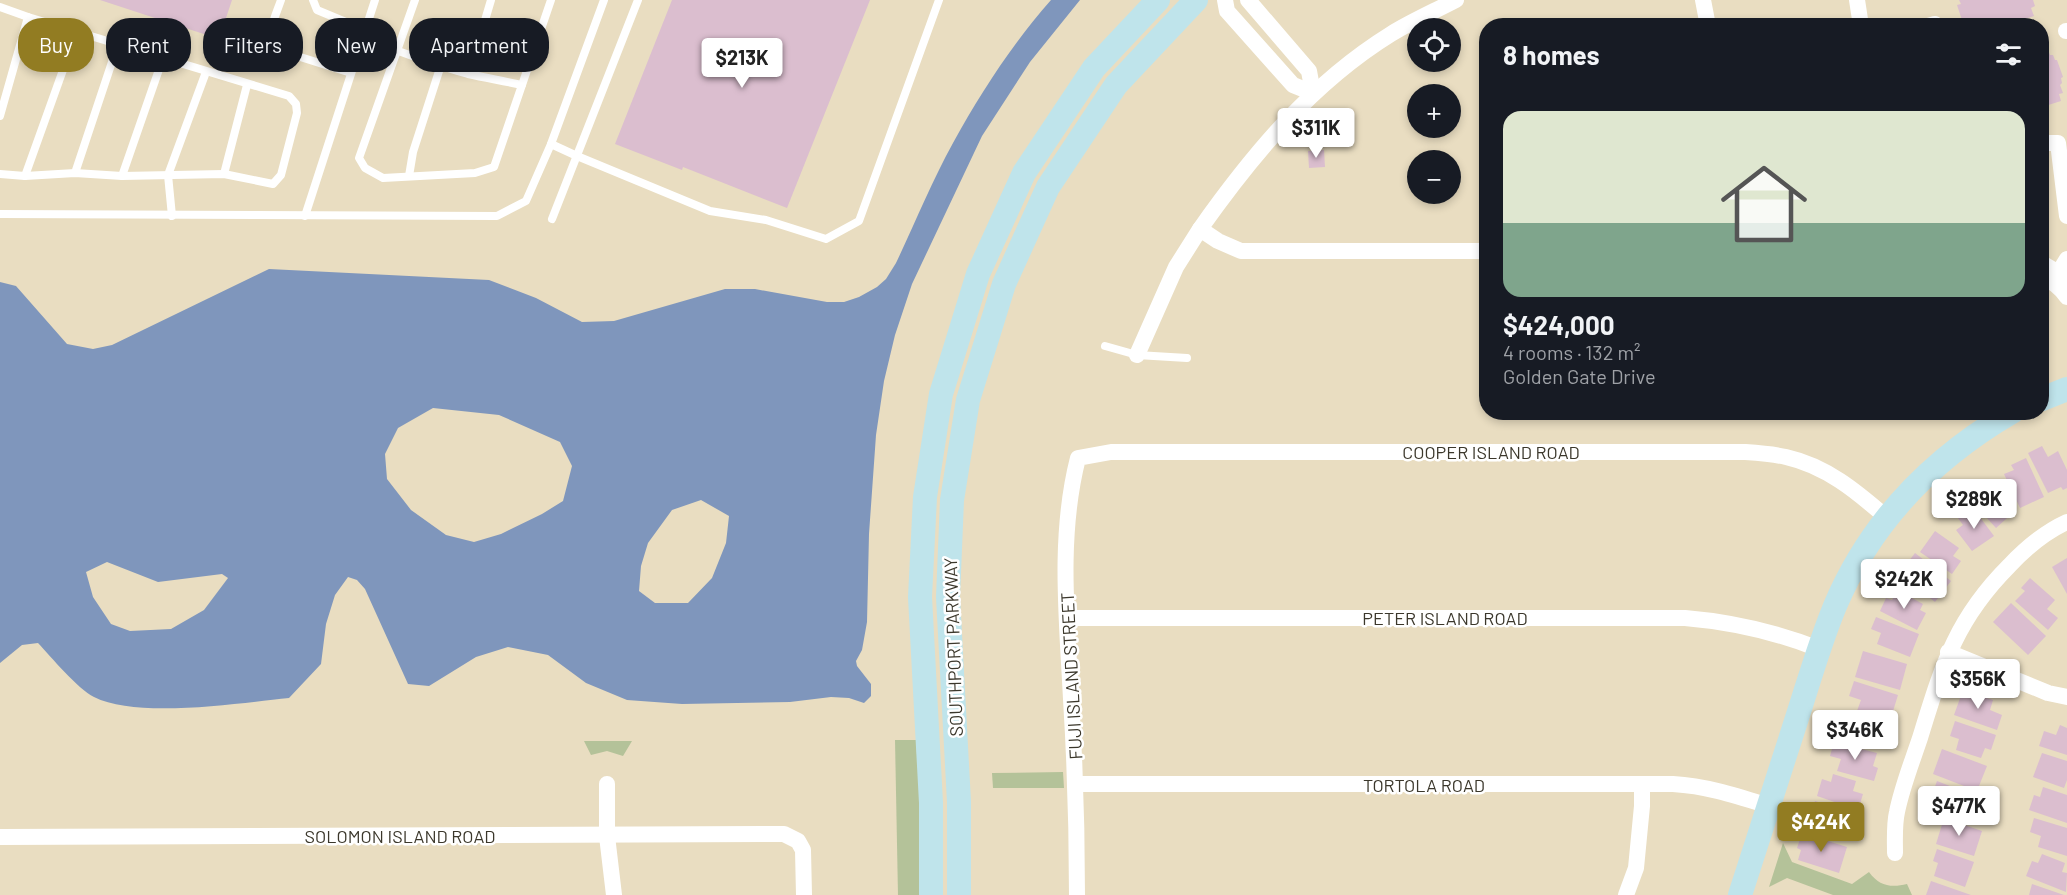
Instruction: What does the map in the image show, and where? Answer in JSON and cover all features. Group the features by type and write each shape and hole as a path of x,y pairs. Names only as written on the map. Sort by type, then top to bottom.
{"main road":[{"name":"SOUTHPORT PARKWAY","path":"931,895 931,803 920,597 925,497 940,394 978,274 1023,173 1094,68 1158,0"},
{"name":"SOUTHPORT PARKWAY","path":"959,895 959,802 948,597 952,500 968,400 1004,284 1048,187 1116,86 1196,0"},
{"path":"2049,396 2067,389"},
{"path":"1740,895 1834,607 1847,580 1886,517 1937,464 1962,444 2000,420"}],"street":[{"path":"1225,0 1227,11 1293,85 1313,93"},
{"path":"1248,0 1309,71 1313,93"},
{"path":"1137,355 1176,267 1242,172 1275,132 1313,93 1391,34 1456,0"},
{"path":"1703,0 1706,18"},
{"path":"1857,0 1860,18"},
{"path":"2049,142 2058,143 2067,216"},
{"path":"1200,230 1241,251 1479,250"},
{"path":"2057,274 2067,297"},
{"name":"COOPER ISLAND ROAD","path":"1078,458 1111,452 1744,452 1787,457 1821,469 1843,482 1886,517"},
{"name":"FUJI ISLAND STREET","path":"1077,895 1076,784 1067,618 1066,538 1071,486 1078,458"},
{"path":"1894,853 1896,814 1948,652 1966,618 1993,582 2026,550 2067,522"},
{"name":"PETER ISLAND ROAD","path":"1067,618 1685,618 1746,626 1820,649"},
{"path":"1948,652 2048,693 2067,697"},
{"path":"607,784 607,836 614,895"},
{"name":"TORTOLA ROAD","path":"1076,784 1694,785 1716,789 1769,806"},
{"path":"1626,895 1636,868 1642,784"},
{"name":"SOLOMON ISLAND ROAD","path":"0,837 784,834 798,841 803,849 804,895"}],"lane":[{"path":"281,0 270,33 270,42 276,49 351,73 305,216"},
{"path":"313,0 317,10 332,18"},
{"path":"369,18 375,0"},
{"path":"415,0 359,158 365,168 383,178 475,173 494,167 551,0"},
{"path":"469,74 491,0"},
{"path":"0,214 497,216 526,201 551,144 604,0"},
{"path":"552,219 638,0"},
{"path":"551,144 710,211 766,220 826,240 859,221 939,0"},
{"path":"0,7 32,18"},
{"path":"0,116 28,17"},
{"path":"398,50 409,54"},
{"path":"25,176 62,72"},
{"path":"75,173 109,72"},
{"path":"122,176 158,72"},
{"path":"0,174 25,176 75,173 122,176 168,175 224,174 273,184 280,175 297,113 296,104 289,96 206,72 168,175 172,216"},
{"path":"409,176 413,152 439,72"},
{"path":"463,72 522,85"},
{"path":"224,174 247,85"},
{"path":"1105,346 1137,355 1187,358"}],"green space":[{"path":"895,740 916,740 919,785 919,895 898,895"},
{"path":"584,741 632,741 623,756 607,751 591,755"},
{"path":"1063,772 1064,788 993,788 992,773"},
{"path":"1783,843 1792,862 1852,884 1869,872 1886,885 1907,884 1912,895 1833,895 1787,878 1769,887"}],"water":[{"path":"1051,0 1080,0 1030,62 982,136 912,284 895,335 884,381 876,435 869,534 867,622 862,650 856,661 857,666 871,684 871,696 864,703 849,698 831,697 790,702 682,704 627,700 586,683 548,655 508,647 476,657 429,686 408,684 365,589 357,580 348,577 335,595 326,624 321,664 289,698 189,708 136,707 113,704 94,697 80,687 38,643 22,645 0,663 0,282 16,286 67,344 93,349 112,345 269,269 489,280 536,298 582,322 614,321 725,289 755,289 827,302 844,302 859,297 886,279 964,124 998,68","holes":["433,408 499,415 560,442 572,466 563,501 501,534 474,542 446,535 411,510 387,479 385,454 398,428","701,500 729,516 726,543 712,578 688,603 655,603 639,591 641,566 648,543 672,510","107,562 158,582 222,574 228,578 204,610 171,629 130,631 111,624 93,597 86,572"]}],"building":[{"path":"100,0 232,0 226,18 203,18 203,34 191,30 191,18 155,18"},
{"path":"672,0 870,0 787,208 683,167 682,170 615,144"},
{"path":"1959,0 2033,0 2035,6 2031,8 2034,16 2028,18 1961,18 1957,5 1961,4"},
{"path":"2049,52 2057,60 2063,77 2060,85 2063,93 2059,94 2061,101 2049,105"},
{"path":"1324,150 1325,167 1309,168 1308,151"},
{"path":"2042,446 2048,457 2058,451 2067,470 2067,488 2063,490 2061,487 2048,493 2028,453"},
{"path":"2026,458 2044,497 2020,508 2004,474 2014,470 2011,465"},
{"path":"1979,483 1989,493 1995,488 2016,510 1996,528 1966,495"},
{"path":"1973,508 1994,536 1972,551 1956,530 1963,525 1958,518"},
{"path":"1935,531 1959,548 1953,556 1961,561 1952,574 1920,552"},
{"path":"1915,553 1951,581 1935,602 1899,574"},
{"path":"2067,558 2067,594 2052,567"},
{"path":"2030,578 2055,600 2047,609 2058,618 2048,630 2015,601 2025,591 2021,588"},
{"path":"1897,590 1923,604 1920,610 1926,613 1917,630 1880,611 1886,598 1892,600"},
{"path":"2011,603 2046,636 2028,655 1993,622"},
{"path":"1876,617 1919,634 1910,657 1877,644 1881,633 1871,629"},
{"path":"1863,651 1907,664 1900,690 1855,677"},
{"path":"1854,681 1898,695 1890,721 1857,711 1861,700 1849,696"},
{"path":"1963,690 1993,700 1990,710 2002,715 1997,730 1954,715"},
{"path":"1860,717 1886,724 1880,749 1845,740 1850,721 1859,723"},
{"path":"1955,721 1996,735 1991,750 1985,748 1981,758 1956,750 1959,739 1950,736"},
{"path":"2060,725 2067,728 2067,755 2039,746 2044,731 2056,735"},
{"path":"1834,742 1877,753 1873,766 1878,768 1874,781 1837,771 1841,759 1830,756"},
{"path":"1942,749 1987,766 1977,791 1933,774"},
{"path":"2042,753 2067,761 2067,780 2064,788 2033,777"},
{"path":"1833,774 1856,781 1853,791 1863,794 1858,810 1817,796 1822,779 1831,782"},
{"path":"1937,781 1976,796 1970,811 1965,809 1961,818 1936,809 1940,800 1931,797"},
{"path":"2043,787 2067,795 2067,823 2029,810 2034,795 2040,797"},
{"path":"1815,801 1858,814 1850,841 1818,831 1822,817 1810,814"},
{"path":"1944,818 1982,831 1974,856 1936,844"},
{"path":"2034,818 2067,828 2067,856 2038,847 2041,836 2030,832"},
{"path":"1802,833 1847,847 1839,873 1798,860 1801,850 1797,848"},
{"path":"1937,849 1974,862 1965,887 1934,876 1938,863 1933,861"},
{"path":"2042,854 2065,863 2062,872 2067,873 2066,892 2026,876 2032,861 2038,863"},
{"path":"1931,881 1971,895 1926,895"},
{"path":"2032,884 2064,895 2029,895"}]}
